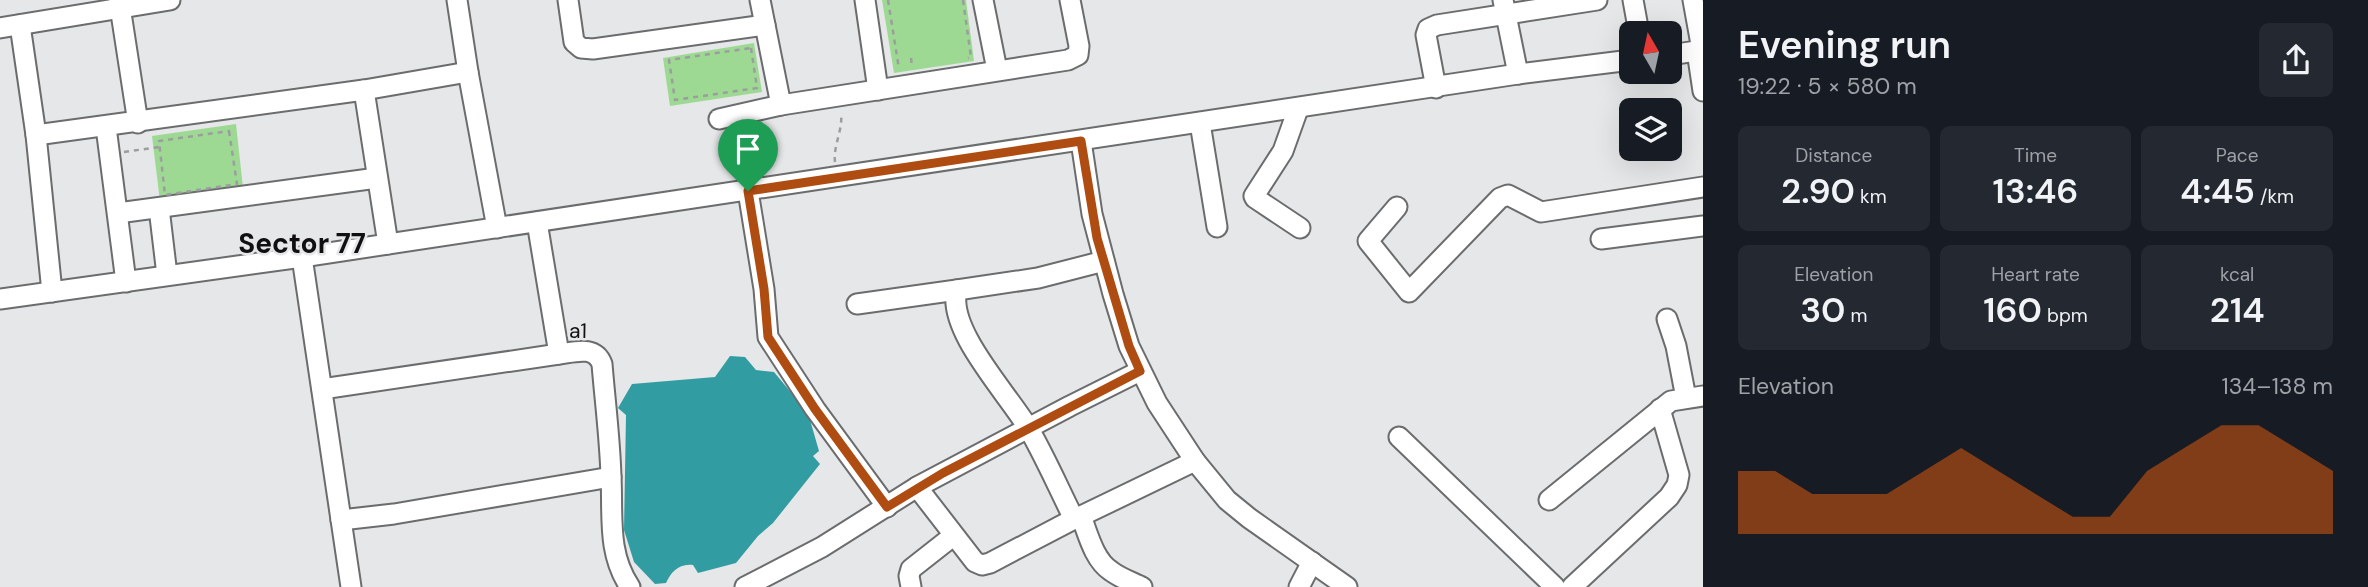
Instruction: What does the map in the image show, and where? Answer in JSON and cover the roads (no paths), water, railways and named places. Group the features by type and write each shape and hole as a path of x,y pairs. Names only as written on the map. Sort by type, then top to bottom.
{"street":[{"path":"0,28 119,4 170,0"},
{"path":"457,0 497,228"},
{"path":"568,0 573,42 581,48 593,49 765,25"},
{"path":"760,0 782,105"},
{"path":"865,0 878,90"},
{"path":"983,0 996,70"},
{"path":"719,119 782,105 1068,60 1078,55 1079,46 1070,0"},
{"path":"1436,88 1426,35 1428,29 1505,8 1597,0"},
{"path":"1633,0 1637,21"},
{"path":"1693,0 1701,50 1703,91"},
{"path":"119,4 138,123"},
{"path":"1505,8 1518,74"},
{"path":"20,25 36,135 52,292"},
{"path":"1682,53 1701,50"},
{"path":"0,299 302,257 1518,74 1619,61"},
{"path":"36,135 138,123 468,72"},
{"path":"364,90 388,244"},
{"path":"1298,108 1283,151 1254,196 1300,228"},
{"path":"1200,123 1217,227"},
{"path":"106,127 126,282"},
{"path":"1081,141 1092,214 1104,261 1129,346 1157,403 1195,461 1227,500 1347,587"},
{"path":"118,213 377,178"},
{"path":"1397,207 1368,241 1409,292 1500,198 1508,195 1541,212 1703,187"},
{"path":"748,191 764,289 768,337 815,409 887,507"},
{"path":"159,208 167,275"},
{"path":"537,222 559,354"},
{"path":"1601,239 1703,226"},
{"path":"302,257 351,587"},
{"path":"857,304 1038,278 1104,261"},
{"path":"957,290 954,301 960,323 1004,396 1028,428 1103,564 1142,587"},
{"path":"1549,500 1671,401 1695,397 1667,319"},
{"name":"a1","path":"323,389 559,354 585,351 594,353 602,364 611,477 612,539 615,557 630,587"},
{"path":"745,587 822,547 917,488 1140,371"},
{"path":"1572,587 1669,497 1677,485 1679,475 1660,409"},
{"path":"1399,437 1555,587"},
{"path":"917,488 953,536 975,562 982,565 1195,461"},
{"path":"341,520 394,514 611,477"},
{"path":"911,587 911,569 953,536"},
{"path":"1299,587 1312,562"}],"water":[{"path":"730,356 745,357 756,370 774,372 808,413 819,451 813,456 820,464 773,523 758,536 736,563 698,573 693,565 684,565 673,572 666,583 655,584 634,562 624,530 626,415 618,408 632,384 715,377"}],"district":[{"name":"Sector 77","path":"302,243"}]}
